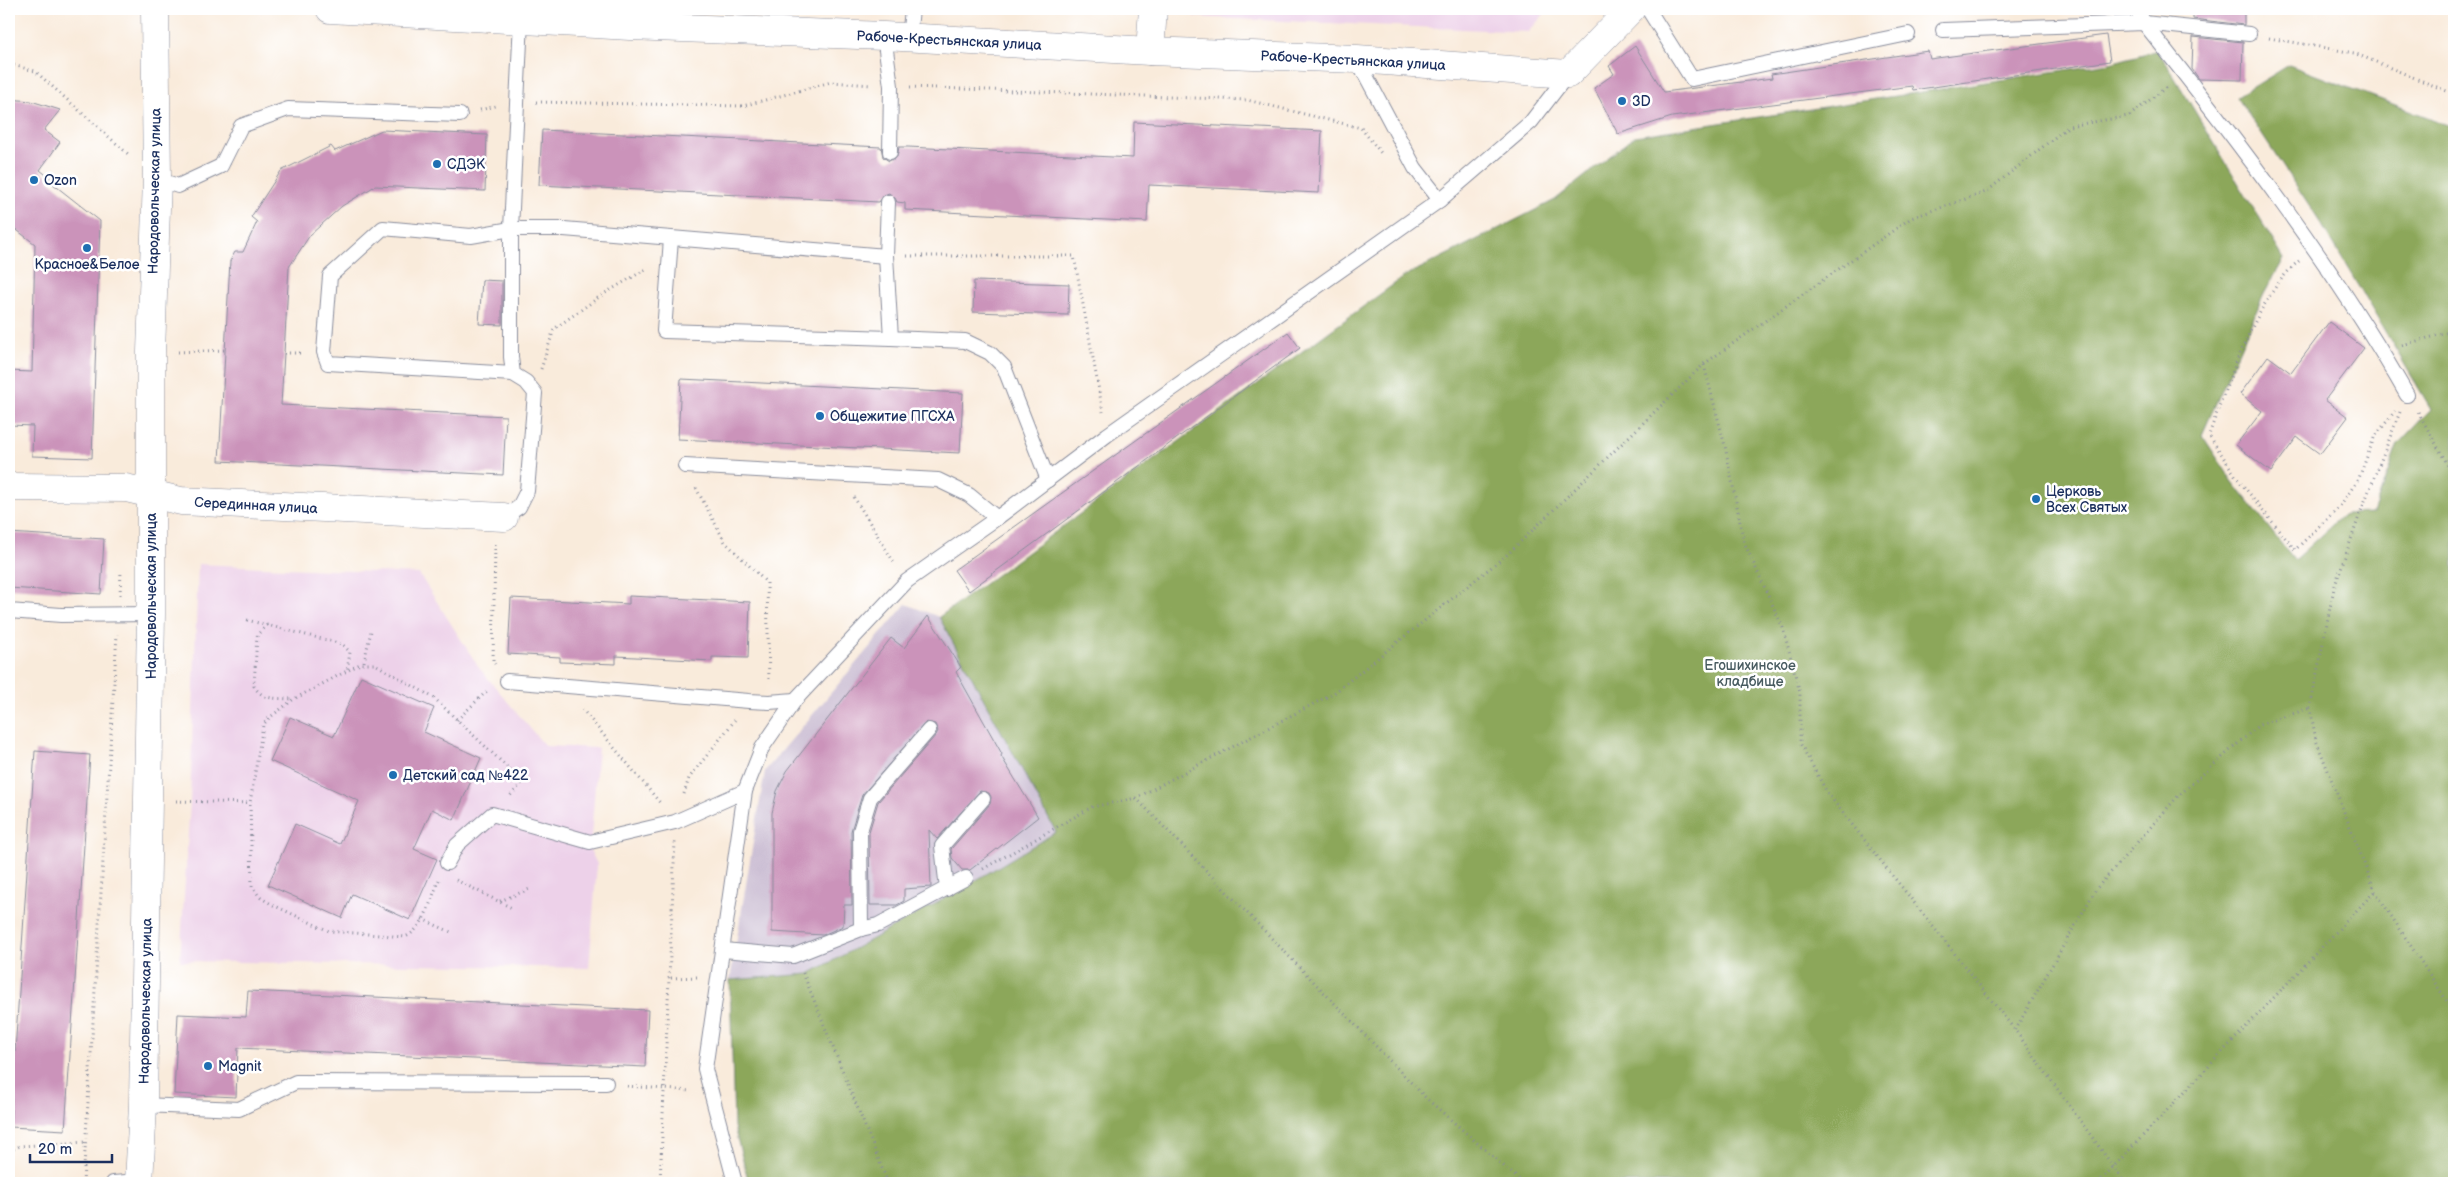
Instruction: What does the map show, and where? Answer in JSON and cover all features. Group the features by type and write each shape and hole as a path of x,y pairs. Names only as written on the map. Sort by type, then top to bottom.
{"street":[{"name":"Народовольческая улица","path":"130,1183 143,1105 151,614 151,352 157,179 155,9"},
{"name":"Рабоче-Крестьянская улица","path":"330,9 521,20 631,18 896,37 1150,51 1357,59 1568,74"},
{"path":"1150,51 1153,9"},
{"path":"1568,74 1631,9"},
{"name":"Серединная улица","path":"9,487 126,488 181,501 499,518"}],"lane":[{"path":"890,152 891,86 896,37 912,9"},
{"path":"1648,9 1692,79 1908,34"},
{"path":"2137,9 2144,22 2185,74 2313,249 2384,354 2407,395"},
{"path":"513,374 511,357 511,229 521,20"},
{"path":"1943,30 2144,22 2249,34"},
{"path":"1357,59 1415,168 1440,200"},
{"path":"735,1183 705,1069 745,791 762,748 795,700 907,581 997,518 1107,435 1440,200 1531,122 1568,74"},
{"path":"157,179 178,186 221,166 241,126 288,109 460,115"},
{"path":"888,202 886,256 891,338"},
{"path":"499,518 520,507 527,491 535,394 513,374 328,363 324,352 330,276 383,228 471,236 511,229 564,229 886,256"},
{"path":"671,239 664,331 965,341 990,354 1004,367 1048,480"},
{"path":"685,466 938,480 969,495 997,518"},
{"path":"9,611 60,615 151,614"},
{"path":"507,681 749,701 795,700"},
{"path":"861,929 860,831 870,798 929,730"},
{"path":"445,868 457,845 492,814 590,842 675,822 745,791"},
{"path":"947,889 942,846 984,799"},
{"path":"723,950 793,956 861,929 878,925 966,878"},
{"path":"143,1105 239,1109 296,1082 606,1083"}],"path":[{"path":"2249,34 2354,54 2454,94"},
{"path":"9,64 34,71 157,179"},
{"path":"966,878 1092,807 1136,798 1334,693 1509,553 1704,364 1912,218 1986,192 2068,126 2129,116 2185,74"},
{"path":"460,115 516,101 743,106 831,82 1247,100 1361,128 1383,155"},
{"path":"541,369 554,329 602,295 659,261 671,239"},
{"path":"2313,249 2288,270 2269,296 2227,381 2209,435 2237,478 2295,550 2340,506 2359,478 2374,438 2407,395"},
{"path":"886,256 1074,256 1107,435"},
{"path":"2384,354 2397,346 2454,331"},
{"path":"151,352 225,350"},
{"path":"1704,364 1725,446 1744,542 1783,628 1800,693 1800,743 1828,794 2015,1030 2125,1183"},
{"path":"2407,395 2454,476"},
{"path":"2407,395 2361,511 2334,588 2310,708 2316,740 2375,891 2454,1012"},
{"path":"685,466 725,542 767,583 769,702"},
{"path":"841,476 907,581"},
{"path":"499,518 493,661 507,681"},
{"path":"83,1183 121,566"},
{"path":"246,620 342,644 350,652 346,672"},
{"path":"267,625 257,634 254,686 258,692 267,698 294,699"},
{"path":"364,662 371,631"},
{"path":"492,814 523,782 434,698 375,664 364,662 294,699 269,718 263,725 250,803 252,886 261,898 330,931 342,933 405,937 412,934 422,919 445,868 514,909"},
{"path":"562,685 675,822"},
{"path":"457,720 488,690"},
{"path":"660,1183 671,978 675,822 690,778 749,701"},
{"path":"2015,1030 2096,889 2178,796 2259,725 2310,708"},
{"path":"1136,798 1426,1098 1523,1183"},
{"path":"175,801 250,803"},
{"path":"499,901 532,888"},
{"path":"2098,1183 2375,891"},
{"path":"422,919 451,932"},
{"path":"793,956 802,971 888,1183"},
{"path":"671,978 718,977"},
{"path":"606,1083 666,1091 711,1092"},
{"path":"9,1151 20,1146 86,1142"}],"shaded area":[{"path":"1194,9 1549,9 1528,32 1194,17"},
{"name":"Детский сад №422","path":"198,564 419,574 480,669 545,746 598,748 590,850 597,864 589,968 180,961 190,802"},
{"path":"906,604 939,617 1056,832 958,891 809,974 730,980 765,771"}],"green space":[{"name":"Егошихинское кладбище","path":"2158,50 2284,259 2264,294 2202,435 2233,482 2294,560 2344,514 2373,513 2398,444 2431,409 2325,230 2237,97 2289,65 2454,127 2454,1183 749,1183 734,1127 730,980 809,974 958,891 1056,832 939,617 1405,276 1555,200 1635,136 2110,63"}],"building":[{"path":"2193,9 2244,9 2244,25 2193,19"},
{"path":"2106,35 2110,61 1913,90 1912,86 1672,117 1618,134 1594,88 1614,74 1609,66 1635,46 1664,92 1772,78 1771,74 1928,51 1930,59"},
{"path":"2193,37 2243,42 2242,80 2199,79 2192,69"},
{"path":"9,99 31,101 60,110 44,130 60,142 40,170 50,178 48,180 100,221 92,458 32,456 33,426 9,425 9,371 32,372 35,244 9,224"},
{"path":"1134,122 1322,131 1319,193 1149,185 1147,222 905,210 905,203 897,202 889,193 884,195 879,202 539,185 542,130 881,147 883,157 889,161 897,157 899,147 1133,158"},
{"path":"382,130 487,135 485,191 375,186 342,206 310,235 289,267 281,405 506,416 503,475 219,461 230,261 235,252 243,252 257,222 251,217 281,171 331,146 335,151"},
{"path":"482,280 502,281 502,325 479,324"},
{"path":"974,281 1069,284 1068,315 973,312"},
{"path":"2329,322 2364,348 2325,400 2348,417 2320,454 2297,437 2271,472 2236,445 2262,411 2240,394 2268,356 2291,373"},
{"path":"1288,332 1300,348 969,591 954,570"},
{"name":"Общежитие ПГСХА","path":"681,379 963,393 960,453 678,439"},
{"path":"9,533 104,539 101,594 9,588"},
{"path":"629,596 750,602 748,658 712,657 712,661 616,656 616,664 560,662 560,657 508,654 511,598 629,604"},
{"path":"928,616 961,667 956,672 1002,754 1001,756 1038,817 970,870 962,870 952,858 951,849 990,804 991,797 989,793 980,791 937,839 929,830 931,887 904,889 904,901 897,905 870,905 869,832 878,802 936,735 938,731 935,724 926,722 862,795 851,831 852,905 844,905 843,926 823,935 772,932 772,813 777,791 787,771 891,638 904,648"},
{"path":"361,676 434,708 424,732 481,758 454,820 432,809 414,849 437,859 410,920 352,894 342,918 268,885 295,824 340,844 359,801 270,761 290,717 334,736"},
{"path":"35,751 90,755 65,1130 10,1127"},
{"path":"248,991 648,1010 645,1067 238,1048 236,1097 174,1094 178,1014 246,1017"}],"place":[{"name":"3D","path":"1622,101"},
{"name":"СДЭК","path":"437,164"},
{"name":"Ozon","path":"34,180"},
{"name":"Красное&Белое","path":"87,248"},
{"name":"Общежитие ПГСХА","path":"820,416"},
{"name":"Церковь Всех Святых","path":"2036,499"},
{"name":"Детский сад №422","path":"393,775"},
{"name":"Magnit","path":"208,1066"}]}
